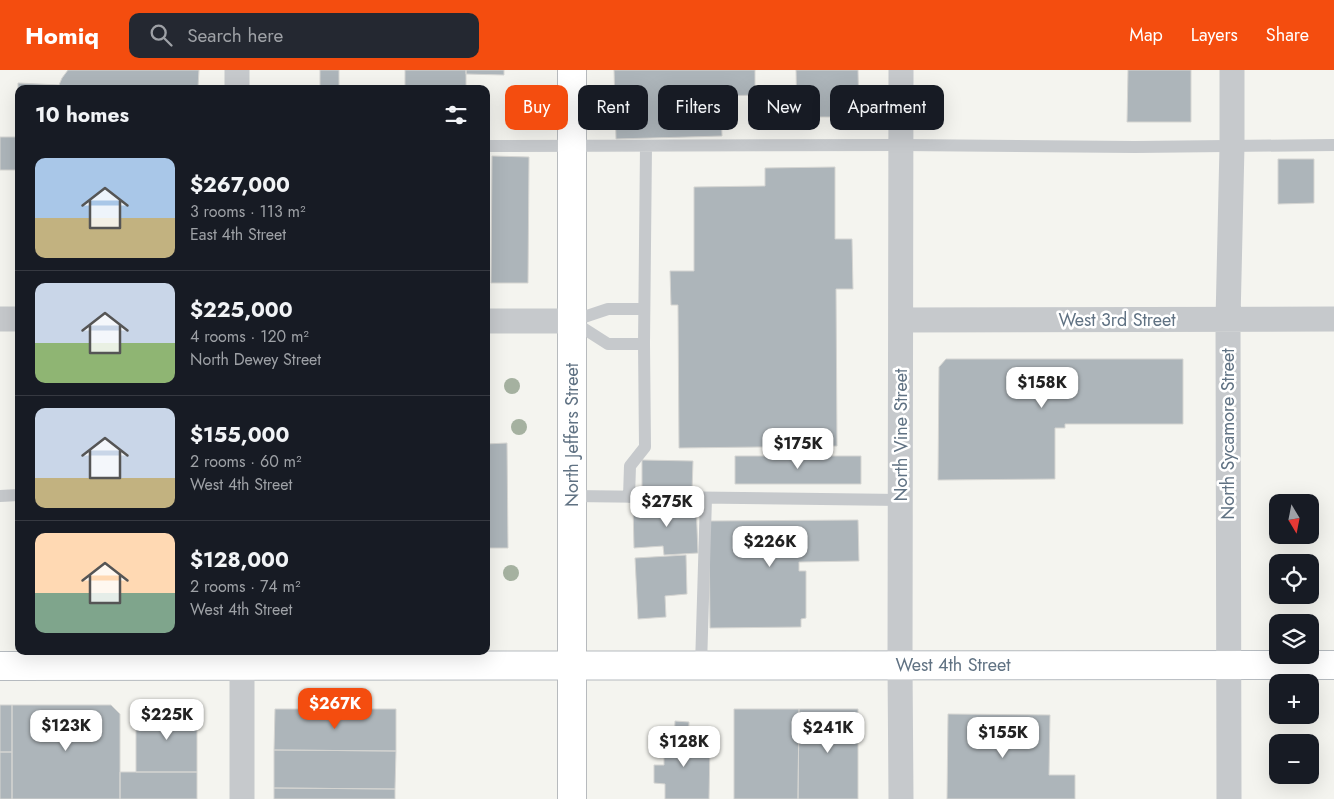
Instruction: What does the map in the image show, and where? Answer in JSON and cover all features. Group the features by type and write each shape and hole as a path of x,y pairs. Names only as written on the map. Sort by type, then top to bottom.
{"main road":[{"name":"North Jeffers Street","path":"572,70 572,799"},
{"name":"West 4th Street","path":"0,666 70,659 242,659 572,666 1334,665"}],"street":[{"path":"237,70 238,85"},
{"name":"North Vine Street","path":"901,70 901,799"},
{"name":"North Sycamore Street","path":"1229,799 1228,320 1232,70"},
{"path":"0,319 15,319"},
{"name":"West 3rd Street","path":"901,320 1334,320"},
{"path":"490,321 572,321"},
{"path":"242,659 242,799"}],"lane":[{"path":"490,146 901,145 1135,148 1334,145"},
{"path":"629,497 630,466 645,447 646,146"},
{"path":"572,321 608,309 644,309"},
{"path":"572,321 608,344 644,344"},
{"path":"0,496 15,495"},
{"path":"572,496 901,500"},
{"path":"701,666 706,498"}],"building":[{"path":"68,70 199,70 198,85 59,85"},
{"path":"320,70 339,70 339,85 320,85"},
{"path":"405,70 466,70 466,85 405,85"},
{"path":"466,70 504,70 504,75 466,74"},
{"path":"614,70 755,70 755,85 748,85 748,95 738,96 738,85 658,85 658,130 722,130 722,136 616,139 616,130 648,130 648,85 614,85"},
{"path":"796,70 858,70 858,85 830,85 830,117 820,117 820,85 796,85"},
{"path":"1128,70 1191,70 1191,122 1127,122"},
{"path":"18,83 59,85 18,85"},
{"path":"0,137 15,137 15,170 0,170"},
{"path":"492,156 529,157 528,283 491,283"},
{"path":"1278,159 1314,159 1314,203 1278,204"},
{"path":"835,167 835,239 852,239 853,289 836,289 837,446 679,448 678,305 671,305 670,271 694,271 694,187 765,186 765,168"},
{"path":"946,359 1183,359 1183,424 1065,424 1065,428 1055,428 1055,479 938,480 939,367"},
{"path":"507,443 508,548 490,548 490,444"},
{"path":"735,456 861,456 861,484 735,484"},
{"path":"642,460 693,461 692,491 642,491"},
{"path":"696,503 698,553 664,555 663,546 634,548 633,506"},
{"path":"858,520 859,561 799,562 799,571 806,571 806,618 801,619 801,627 710,628 709,521"},
{"path":"686,555 687,594 665,596 666,617 638,619 635,558"},
{"path":"0,705 12,705 12,752 0,752"},
{"path":"12,705 111,705 120,714 120,799 12,799"},
{"path":"275,709 396,709 396,751 274,750"},
{"path":"734,709 799,709 798,799 734,799"},
{"path":"799,709 858,709 858,799 798,799"},
{"path":"197,710 197,772 136,772 136,711"},
{"path":"948,714 1050,715 1049,775 1075,775 1075,799 947,799"},
{"path":"675,721 689,722 688,747 710,748 709,799 665,799 665,784 654,783 654,765 664,765 664,745 674,746"},
{"path":"274,750 396,751 395,789 274,788"},
{"path":"0,752 12,752 12,799 0,799"},
{"path":"120,772 197,772 197,799 120,799"},
{"path":"274,788 395,789 395,799 274,799"}]}
